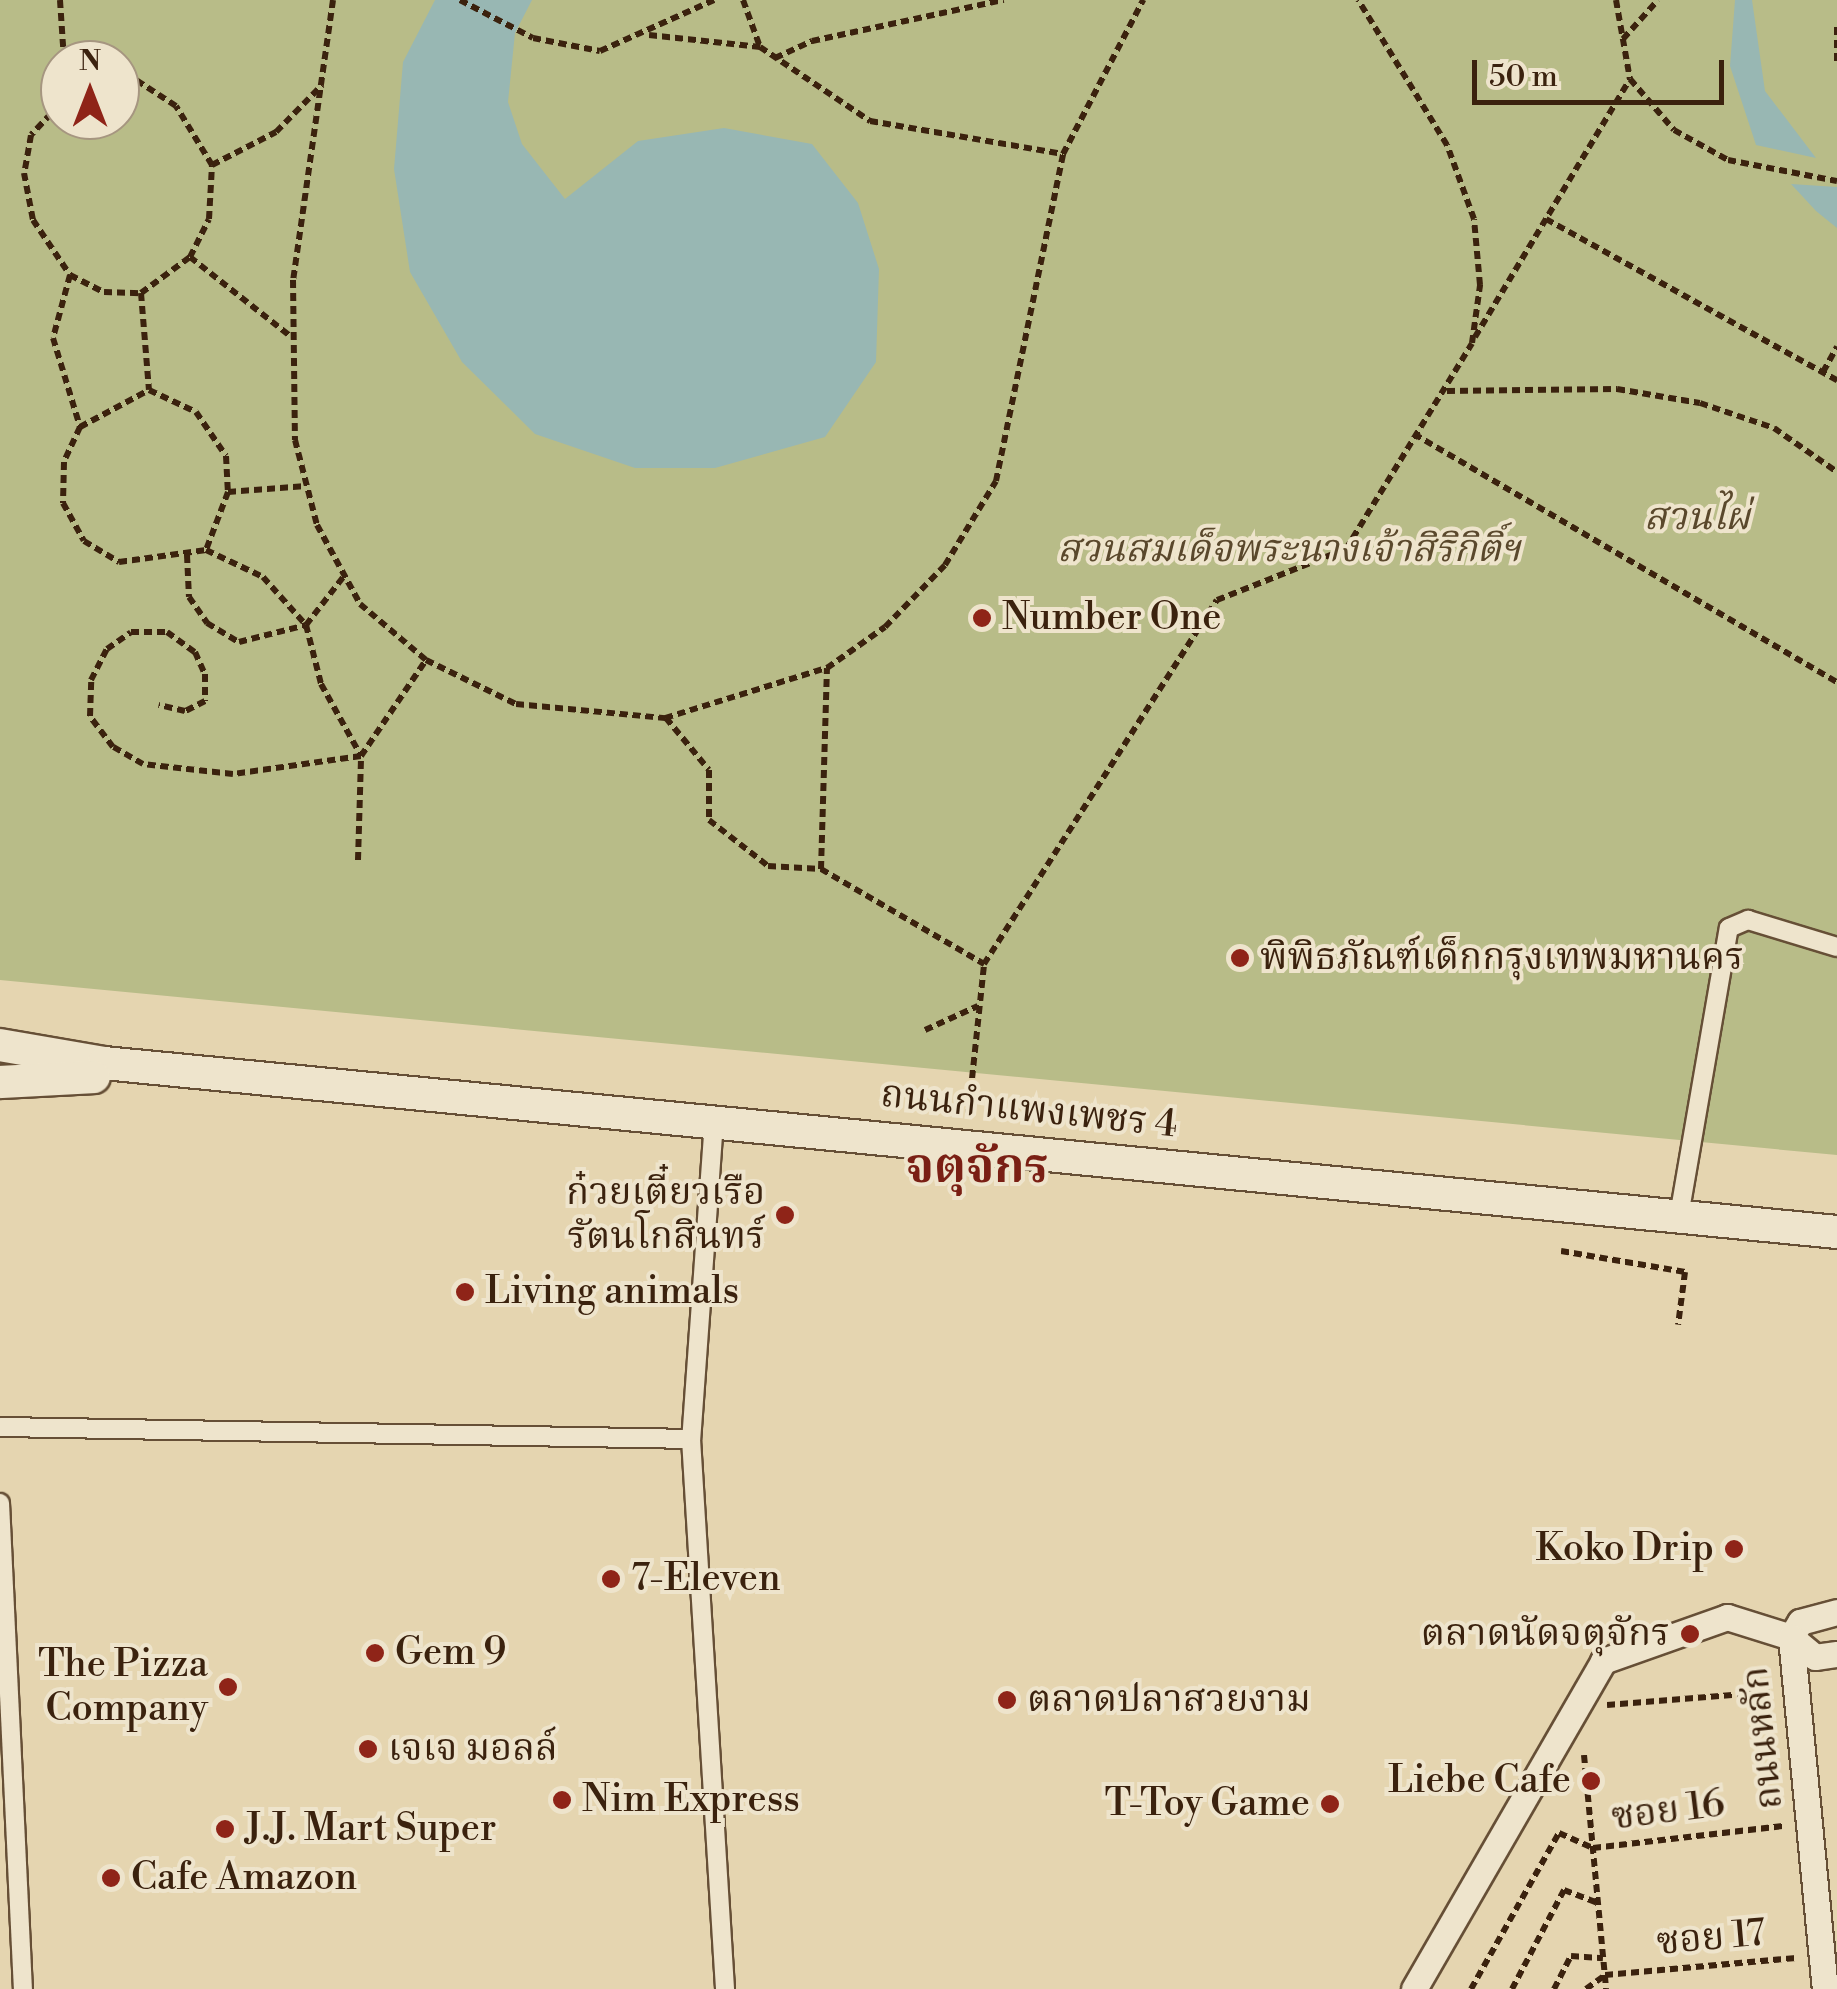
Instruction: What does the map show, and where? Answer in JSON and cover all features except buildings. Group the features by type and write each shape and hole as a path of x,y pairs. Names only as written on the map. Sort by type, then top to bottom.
{"street":[{"name":"ถนนกำแพงเพชร 4","path":"0,1045 213,1073 965,1143 1837,1232"},
{"name":"ถนนกำแพงเพชร 4","path":"0,1082 213,1073"},
{"path":"1837,1612 1800,1622 1791,1637 1814,1656 1837,1654"},
{"name":"ถนนหลัก","path":"1414,1989 1603,1661 1726,1617 1791,1637 1824,1989"}],"lane":[{"path":"1679,1216 1729,928 1748,920 1837,947"},
{"path":"714,1120 692,1438 725,1989"},
{"path":"0,1427 692,1438"},
{"path":"0,1503 23,1989"}],"path":[{"path":"60,0 63,40"},
{"path":"332,0 291,337 307,486 344,576 360,604 426,660 516,704 665,718 827,668 885,628 945,564 996,480 1063,154 1143,0"},
{"path":"460,0 533,38 600,51 648,35 714,0"},
{"path":"743,0 760,47"},
{"path":"775,58 812,41 1004,0"},
{"path":"1358,0 1447,145 1474,219 1480,286 1472,343"},
{"path":"1616,0 1630,79 1674,130 1728,160 1837,181"},
{"path":"1622,40 1658,0"},
{"path":"1837,27 1837,63"},
{"path":"648,35 760,47 870,121 1063,154"},
{"path":"965,1143 984,964 1217,600 1346,549 1414,434 1447,391 1630,79"},
{"path":"40,125 31,135 24,173 34,220 70,276 104,292 141,293 190,257 209,219 212,165 176,106 140,83"},
{"path":"212,165 276,132 323,84"},
{"path":"1546,219 1837,380"},
{"path":"190,257 291,337"},
{"path":"70,276 53,338 80,427"},
{"path":"141,293 149,390"},
{"path":"1823,372 1837,347"},
{"path":"1447,391 1617,389 1700,403 1774,428 1837,472"},
{"path":"206,550 228,492 226,456 196,412 149,390 114,401 80,427 64,462 63,503 84,541 119,562 206,550 263,577 306,624 322,684 360,756 358,860"},
{"path":"1414,434 1837,682"},
{"path":"228,492 307,486"},
{"path":"187,555 189,597 207,624 239,642 306,624 344,576"},
{"path":"159,705 185,711 204,701 204,674 195,652 166,632 131,632 107,649 91,680 90,716 113,748 143,764 234,774 360,756 426,660"},
{"path":"821,869 827,668"},
{"path":"665,718 710,770 710,820 768,866 821,869 984,964"},
{"path":"925,1030 980,1006"},
{"path":"1562,1251 1685,1272 1678,1324"},
{"path":"1584,1694 1603,1706 1796,1691"},
{"path":"1562,1731 1582,1741 1606,1989"},
{"name":"ซอย 16","path":"1470,1989 1559,1833 1593,1848 1808,1823"},
{"path":"1512,1989 1564,1890 1598,1904"},
{"path":"1554,1989 1571,1956 1603,1958"},
{"name":"ซอย 17","path":"1605,1975 1822,1956"},
{"path":"1586,1989 1605,1975"}],"green space":[{"name":"สวนสมเด็จพระนางเจ้าสิริกิติ์ฯ","path":"0,0 1837,0 1837,1155 0,980"}],"water":[{"path":"435,0 532,0 515,33 508,102 522,144 565,199 638,141 724,128 812,144 858,203 879,269 876,362 825,437 715,468 635,468 535,434 462,362 410,272 394,169 403,62"},
{"path":"1735,0 1752,0 1765,91 1816,158 1756,145 1730,66"},
{"path":"1791,184 1837,187 1837,228 1816,211"}],"place":[{"name":"Number One","path":"982,618"},
{"name":"พิพิธภัณฑ์เด็กกรุงเทพมหานคร","path":"1240,958"},
{"name":"ก๋วยเตี๋ยวเรือ รัตนโกสินทร์","path":"785,1215"},
{"name":"Living animals","path":"465,1292"},
{"name":"Koko Drip","path":"1734,1549"},
{"name":"7-Eleven","path":"611,1579"},
{"name":"ตลาดนัดจตุจักร","path":"1690,1634"},
{"name":"Gem 9","path":"375,1653"},
{"name":"The Pizza Company","path":"228,1687"},
{"name":"ตลาดปลาสวยงาม","path":"1007,1700"},
{"name":"เจเจ มอลล์","path":"368,1749"},
{"name":"Liebe Cafe","path":"1591,1781"},
{"name":"Nim Express","path":"562,1800"},
{"name":"T-Toy Game","path":"1330,1804"},
{"name":"J.J. Mart Super","path":"225,1829"},
{"name":"Cafe Amazon","path":"111,1878"}],"district":[{"name":"จตุจักร","path":"977,1169"}],"park label":[{"name":"สวนไผ่","path":"1697,518"}]}
